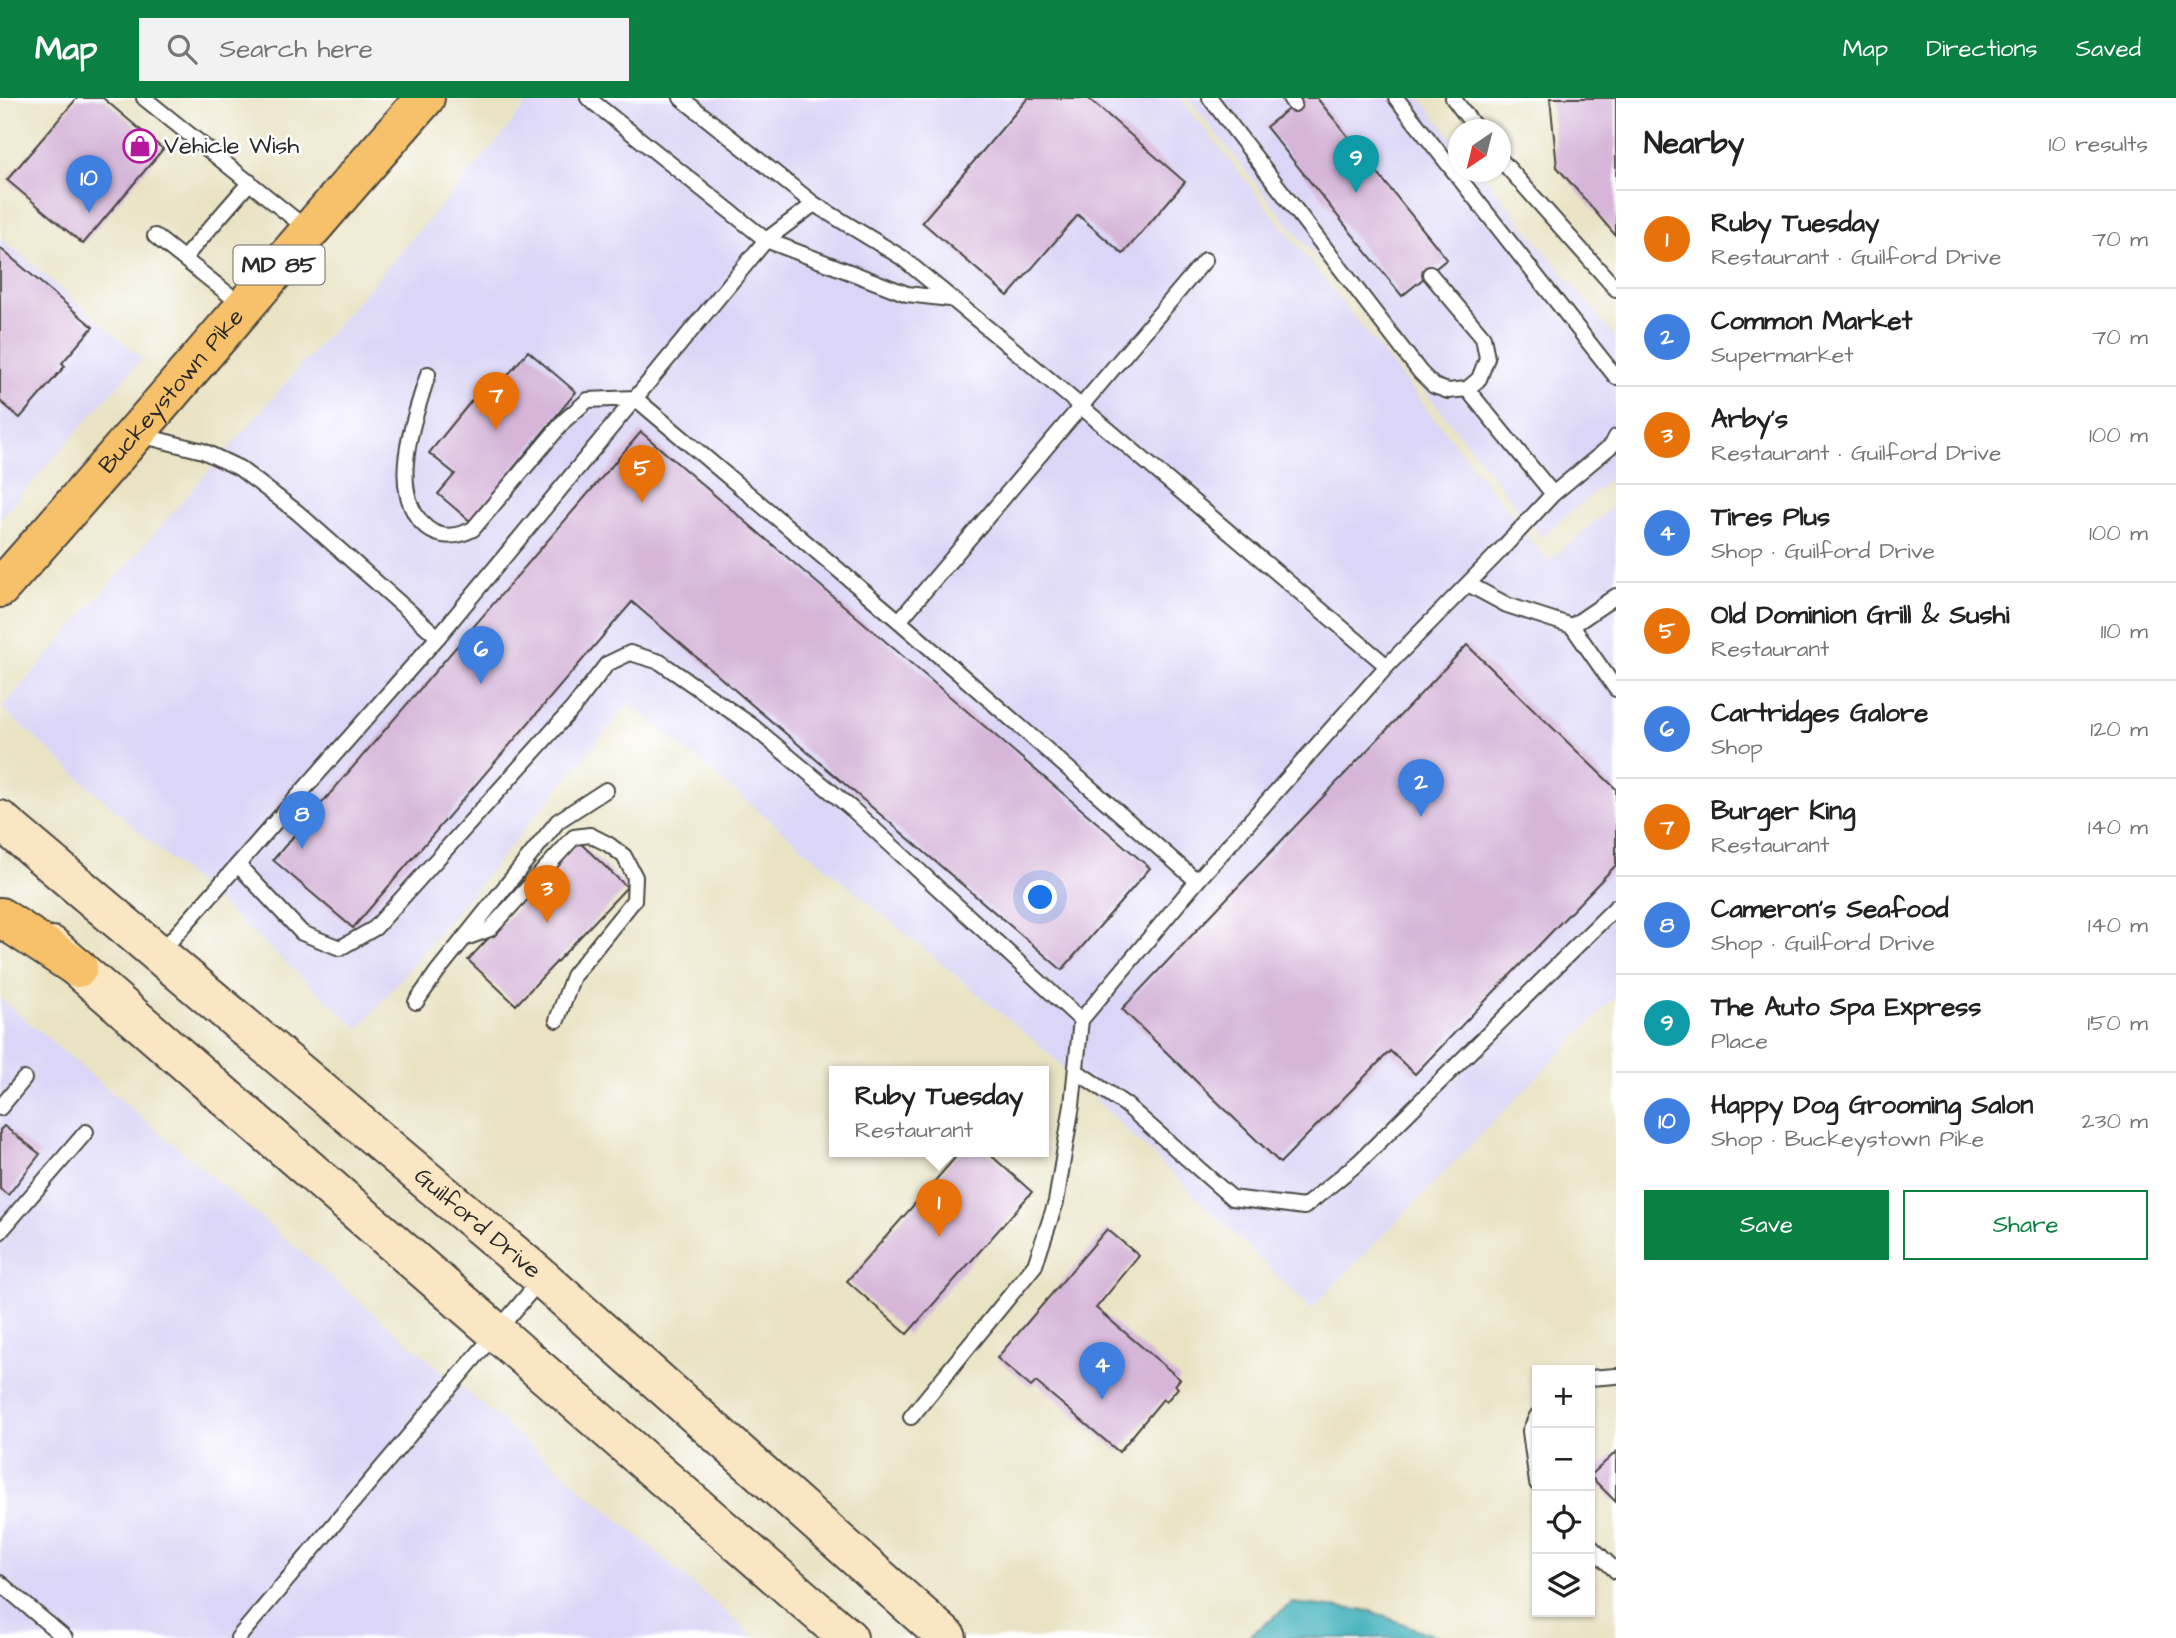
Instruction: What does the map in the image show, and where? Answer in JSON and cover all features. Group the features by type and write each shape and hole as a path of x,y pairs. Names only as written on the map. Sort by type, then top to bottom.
{"main road":[{"name":"Buckeystown Pike","path":"0,588 425,98"},
{"name":"Guilford Drive","path":"0,820 542,1278 947,1638"},
{"path":"0,901 848,1638"},
{"path":"0,917 78,968"}],"lane":[{"path":"144,98 308,230"},
{"path":"588,98 766,240 907,293 952,299"},
{"path":"681,98 814,204 901,257 1387,666"},
{"path":"1210,98 1420,372 1434,386 1448,391 1467,389 1479,379 1486,358 1483,337 1430,274"},
{"path":"1396,98 1616,377"},
{"path":"1453,98 1469,119"},
{"path":"1511,171 1616,289"},
{"path":"184,258 250,182"},
{"path":"160,953 438,637 766,240 814,204"},
{"path":"155,236 243,306"},
{"path":"899,621 1205,260"},
{"path":"428,374 410,436 405,475 413,511 429,529 440,535 463,534 473,529 565,420 588,400 635,398 899,621 1197,881"},
{"path":"1467,389 1553,494"},
{"path":"136,434 204,451 239,468 297,512 438,637"},
{"path":"911,1417 1035,1265 1056,1202 1081,1020 1197,881 1387,666 1553,494 1612,445 1616,437"},
{"path":"1468,584 1507,605 1572,626 1616,689"},
{"path":"1572,626 1616,596"},
{"path":"238,864 302,933 340,947 375,928 573,708 607,664 630,653 660,662 751,725 852,809 1081,1020"},
{"path":"416,1002 558,821 606,790"},
{"path":"463,939 490,929 574,837 590,835 624,856 635,877 634,900 573,976 557,1020"},
{"path":"1076,1071 1126,1105 1232,1198 1304,1207 1359,1162 1616,907"},
{"path":"0,1108 24,1079"},
{"path":"0,1233 86,1132"},
{"path":"239,1638 542,1278"},
{"path":"1595,1378 1616,1376"},
{"path":"1532,1427 1532,1446"},
{"path":"1595,1551 1616,1571"},
{"path":"0,1583 65,1638"}],"shaded area":[{"path":"531,98 1180,98 1548,561 1616,504 1616,996 1311,1309 1044,1049 629,703 359,1029 2,708 500,138"},
{"path":"1188,98 1420,98 1448,133 1448,182 1489,182 1616,338 1616,474 1541,537 1360,309"},
{"path":"0,237 142,358 0,519"},
{"path":"0,998 632,1531 755,1638 0,1638"}],"water":[{"path":"1292,1603 1371,1611 1439,1638 1247,1638"}],"building":[{"path":"77,98 103,98 163,149 83,244 7,180"},
{"path":"1028,98 1088,98 1185,182 1123,254 1078,215 1008,296 922,222"},
{"path":"1302,98 1317,98 1447,259 1402,296 1266,127"},
{"path":"1550,98 1616,98 1616,236 1557,167"},
{"path":"0,248 93,327 62,363 65,366 20,418 0,401"},
{"path":"528,351 576,392 470,521 438,494 455,474 429,453 473,399 482,406"},
{"path":"641,432 1150,868 1062,970 632,602 353,928 273,860"},
{"path":"1467,645 1616,789 1616,865 1415,1074 1390,1051 1280,1163 1122,1009"},
{"path":"579,842 627,887 516,1005 468,960"},
{"path":"4,1126 40,1154 8,1195 0,1189 0,1130"},
{"path":"956,1157 993,1157 1032,1192 907,1334 847,1281"},
{"path":"1107,1229 1139,1256 1096,1308 1180,1379 1175,1385 1178,1388 1166,1402 1163,1399 1119,1452 1036,1382 1031,1387 997,1358"},
{"path":"1616,1452 1616,1502 1595,1481 1595,1471"}],"place":[{"name":"Vehicle Wish","path":"140,146"},
{"name":"The Auto Spa Express","path":"1356,193"},
{"name":"Happy Dog Grooming Salon","path":"89,213"},
{"name":"Burger King","path":"496,430"},
{"name":"Old Dominion Grill & Sushi","path":"642,503"},
{"name":"Cartridges Galore","path":"481,684"},
{"name":"Common Market","path":"1421,817"},
{"name":"Cameron's Seafood","path":"302,849"},
{"name":"Arby's","path":"547,923"},
{"name":"Ruby Tuesday","path":"939,1237"},
{"name":"Tires Plus","path":"1102,1400"}]}
